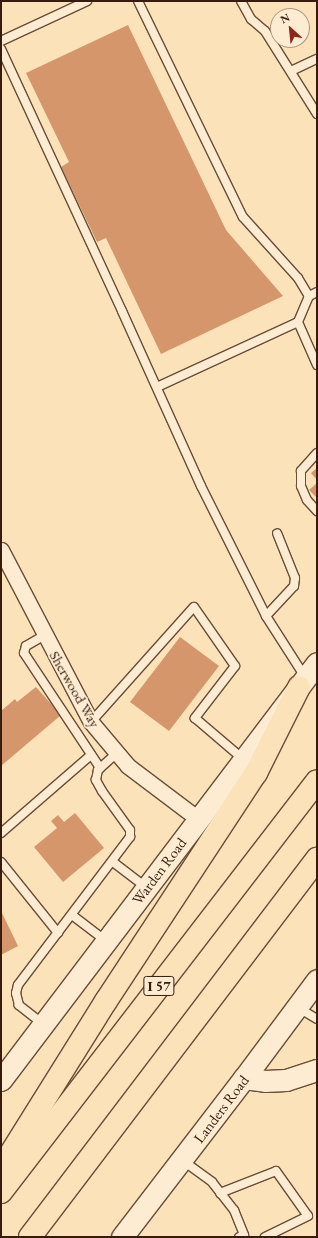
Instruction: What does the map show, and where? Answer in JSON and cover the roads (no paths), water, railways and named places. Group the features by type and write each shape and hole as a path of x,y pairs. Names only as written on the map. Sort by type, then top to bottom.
{"highway":[{"path":"1,1168 106,1001 256,773 307,676"},
{"name":"I 57","path":"1,1192 317,781"},
{"path":"30,1237 317,859"}],"main road":[{"name":"Warden Road","path":"1,1080 307,676"},
{"name":"Landers Road","path":"122,1237 182,1160 317,980"},
{"path":"244,1078 265,1081 286,1080 317,1070"}],"street":[{"name":"Sherwood Way","path":"1,550 91,722 128,766 198,819"}],"lane":[{"path":"1,41 87,1"},
{"path":"138,1 243,217 298,278 309,296"},
{"path":"241,1 251,19 265,31 317,114"},
{"path":"1,49 201,486 266,616 307,676"},
{"path":"290,71 317,59"},
{"path":"157,387 298,322 309,296 317,292"},
{"path":"298,322 317,365"},
{"path":"317,453 301,471 301,486 307,500 317,511"},
{"path":"266,616 294,586 295,578 277,533"},
{"path":"91,722 194,607 235,666 195,718 243,760"},
{"path":"45,635 26,646 24,653 100,768"},
{"path":"43,1024 19,1005 16,993 18,985 113,862 130,837 130,830 96,780 98,770 117,753"},
{"path":"1,833 91,754"},
{"path":"1,862 58,932"},
{"path":"113,862 146,888"},
{"path":"72,915 106,941"},
{"path":"296,1007 317,1019"},
{"path":"182,1160 212,1182 234,1210 242,1236"},
{"path":"220,1193 276,1170 308,1216 265,1237"}]}
